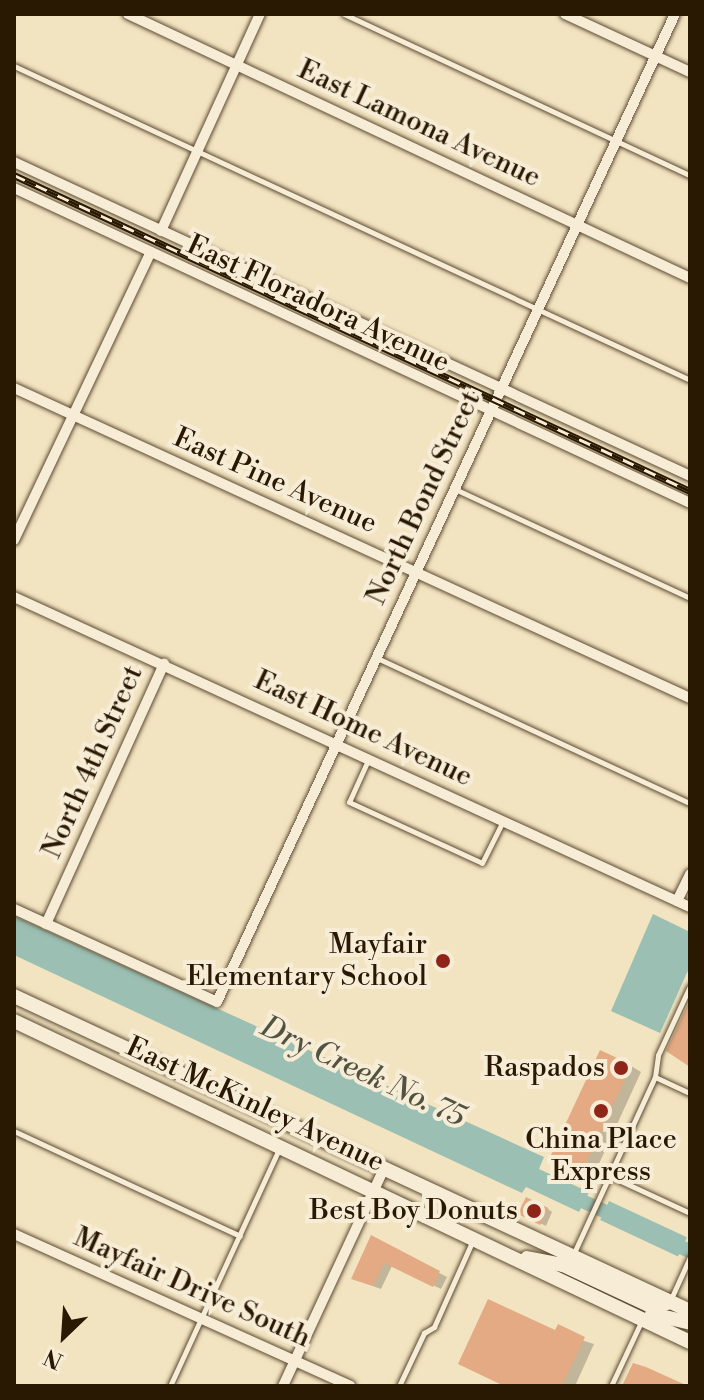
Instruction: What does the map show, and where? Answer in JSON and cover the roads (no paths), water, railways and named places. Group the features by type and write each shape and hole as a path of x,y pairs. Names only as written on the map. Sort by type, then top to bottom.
{"main road":[{"name":"East McKinley Avenue","path":"14,996 690,1311"},
{"name":"East McKinley Avenue","path":"14,1021 281,1144 690,1342"},
{"path":"507,1254 563,1265 653,1307 670,1302"},
{"path":"642,1320 667,1314 690,1323"}],"street":[{"name":"East Lamona Avenue","path":"128,14 690,278"},
{"path":"161,231 260,14"},
{"path":"565,14 690,72"},
{"name":"North Bond Street","path":"46,924 217,1002 675,14"},
{"name":"East Floradora Avenue","path":"14,162 690,476"},
{"name":"East Floradora Avenue","path":"14,188 690,503"},
{"path":"14,540 151,252"},
{"name":"East Pine Avenue","path":"14,388 690,698"},
{"name":"East Home Avenue","path":"14,597 369,757 690,907"},
{"name":"North 4th Street","path":"46,924 164,664"},
{"path":"677,901 690,874"},
{"path":"14,909 46,924"},
{"path":"283,1386 384,1168"},
{"name":"Mayfair Drive South","path":"14,1234 350,1386"}],"lane":[{"path":"344,14 690,175"},
{"path":"14,66 690,380"},
{"path":"455,489 690,598"},
{"path":"377,658 690,803"},
{"path":"369,757 349,802 482,863 503,820"},
{"path":"573,1257 655,1077 658,1055 690,986"},
{"path":"655,1077 690,1093"},
{"path":"14,1131 240,1236"},
{"path":"170,1386 281,1144"},
{"path":"610,1176 690,1213"},
{"path":"399,1386 424,1333 434,1327 474,1238"},
{"path":"670,1302 689,1260"},
{"path":"611,1386 642,1320"}],"water":[{"path":"653,914 690,932 690,966 660,1033 611,1011"},
{"path":"14,916 544,1157 539,1169 589,1192 579,1212 526,1187 522,1193 14,955"},
{"path":"609,1201 687,1237 678,1256 600,1220"}],"waterway":[{"name":"Dry Creek No. 75","path":"567,1194 621,1219"},
{"name":"Dry Creek No. 75","path":"665,1240 690,1251"}],"railway":[{"path":"14,175 690,491"}],"place":[{"name":"Mayfair Elementary School","path":"443,961"},
{"name":"Raspados","path":"621,1068"},
{"name":"China Place Express","path":"601,1111"},
{"name":"Best Boy Donuts","path":"534,1211"}]}
